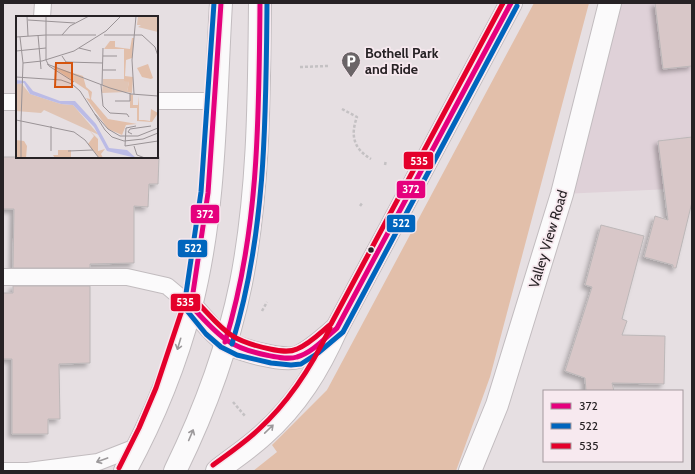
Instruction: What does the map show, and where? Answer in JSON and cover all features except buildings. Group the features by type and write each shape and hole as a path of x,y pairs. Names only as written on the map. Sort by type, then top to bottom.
{"main road":[{"path":"124,471 139,446 161,394 191,306 207,214 212,164 220,3"},
{"path":"175,471 203,408 225,342 242,280 253,202 258,108 260,3"},
{"path":"217,471 262,436 298,398 326,354 337,328 511,3"},
{"name":"Valley View Road","path":"470,471 497,405 562,194 610,3"},
{"path":"191,306 225,342 270,358 284,360 297,357 313,348 337,328"}],"lane":[{"path":"42,16 44,3"},
{"path":"158,101 215,101"},
{"path":"3,102 16,102"},
{"path":"3,277 127,277 167,286 191,306"},
{"path":"3,471 28,471 98,462 139,446"}],"path":[{"path":"300,67 328,66"},
{"path":"342,110 357,117 353,126 354,144 371,160"},
{"path":"385,165 386,160"},
{"path":"360,206 363,202"},
{"path":"261,312 267,302"},
{"path":"232,398 236,408 246,416"}],"shaded area":[{"path":"534,3 589,3 490,377 456,471 253,471 277,452 272,445 327,390"},
{"path":"610,3 692,3 692,188 562,194"}],"transit line":[{"name":"522","path":"214,3 201,192 184,307 206,334 221,347 237,355 271,363 291,365 301,364 318,353 343,332 517,6"},
{"name":"372","path":"221,3 208,193 191,306 216,332 241,348 252,352 290,358 297,357 308,352 337,328 511,3"},
{"name":"372","path":"225,342 245,259 251,216 255,174 259,89 260,3"},
{"name":"522","path":"232,344 252,260 258,218 262,175 266,89 267,3"},
{"name":"535","path":"119,468 139,428 156,388 184,304 187,300 196,301 220,327 235,338 256,346 277,350 291,351 302,347 331,324 503,3"},
{"name":"535","path":"213,465 253,435 270,419 290,395 308,369 330,328"}],"place":[{"name":"Bothell Park and Ride","path":"351,78"}]}
